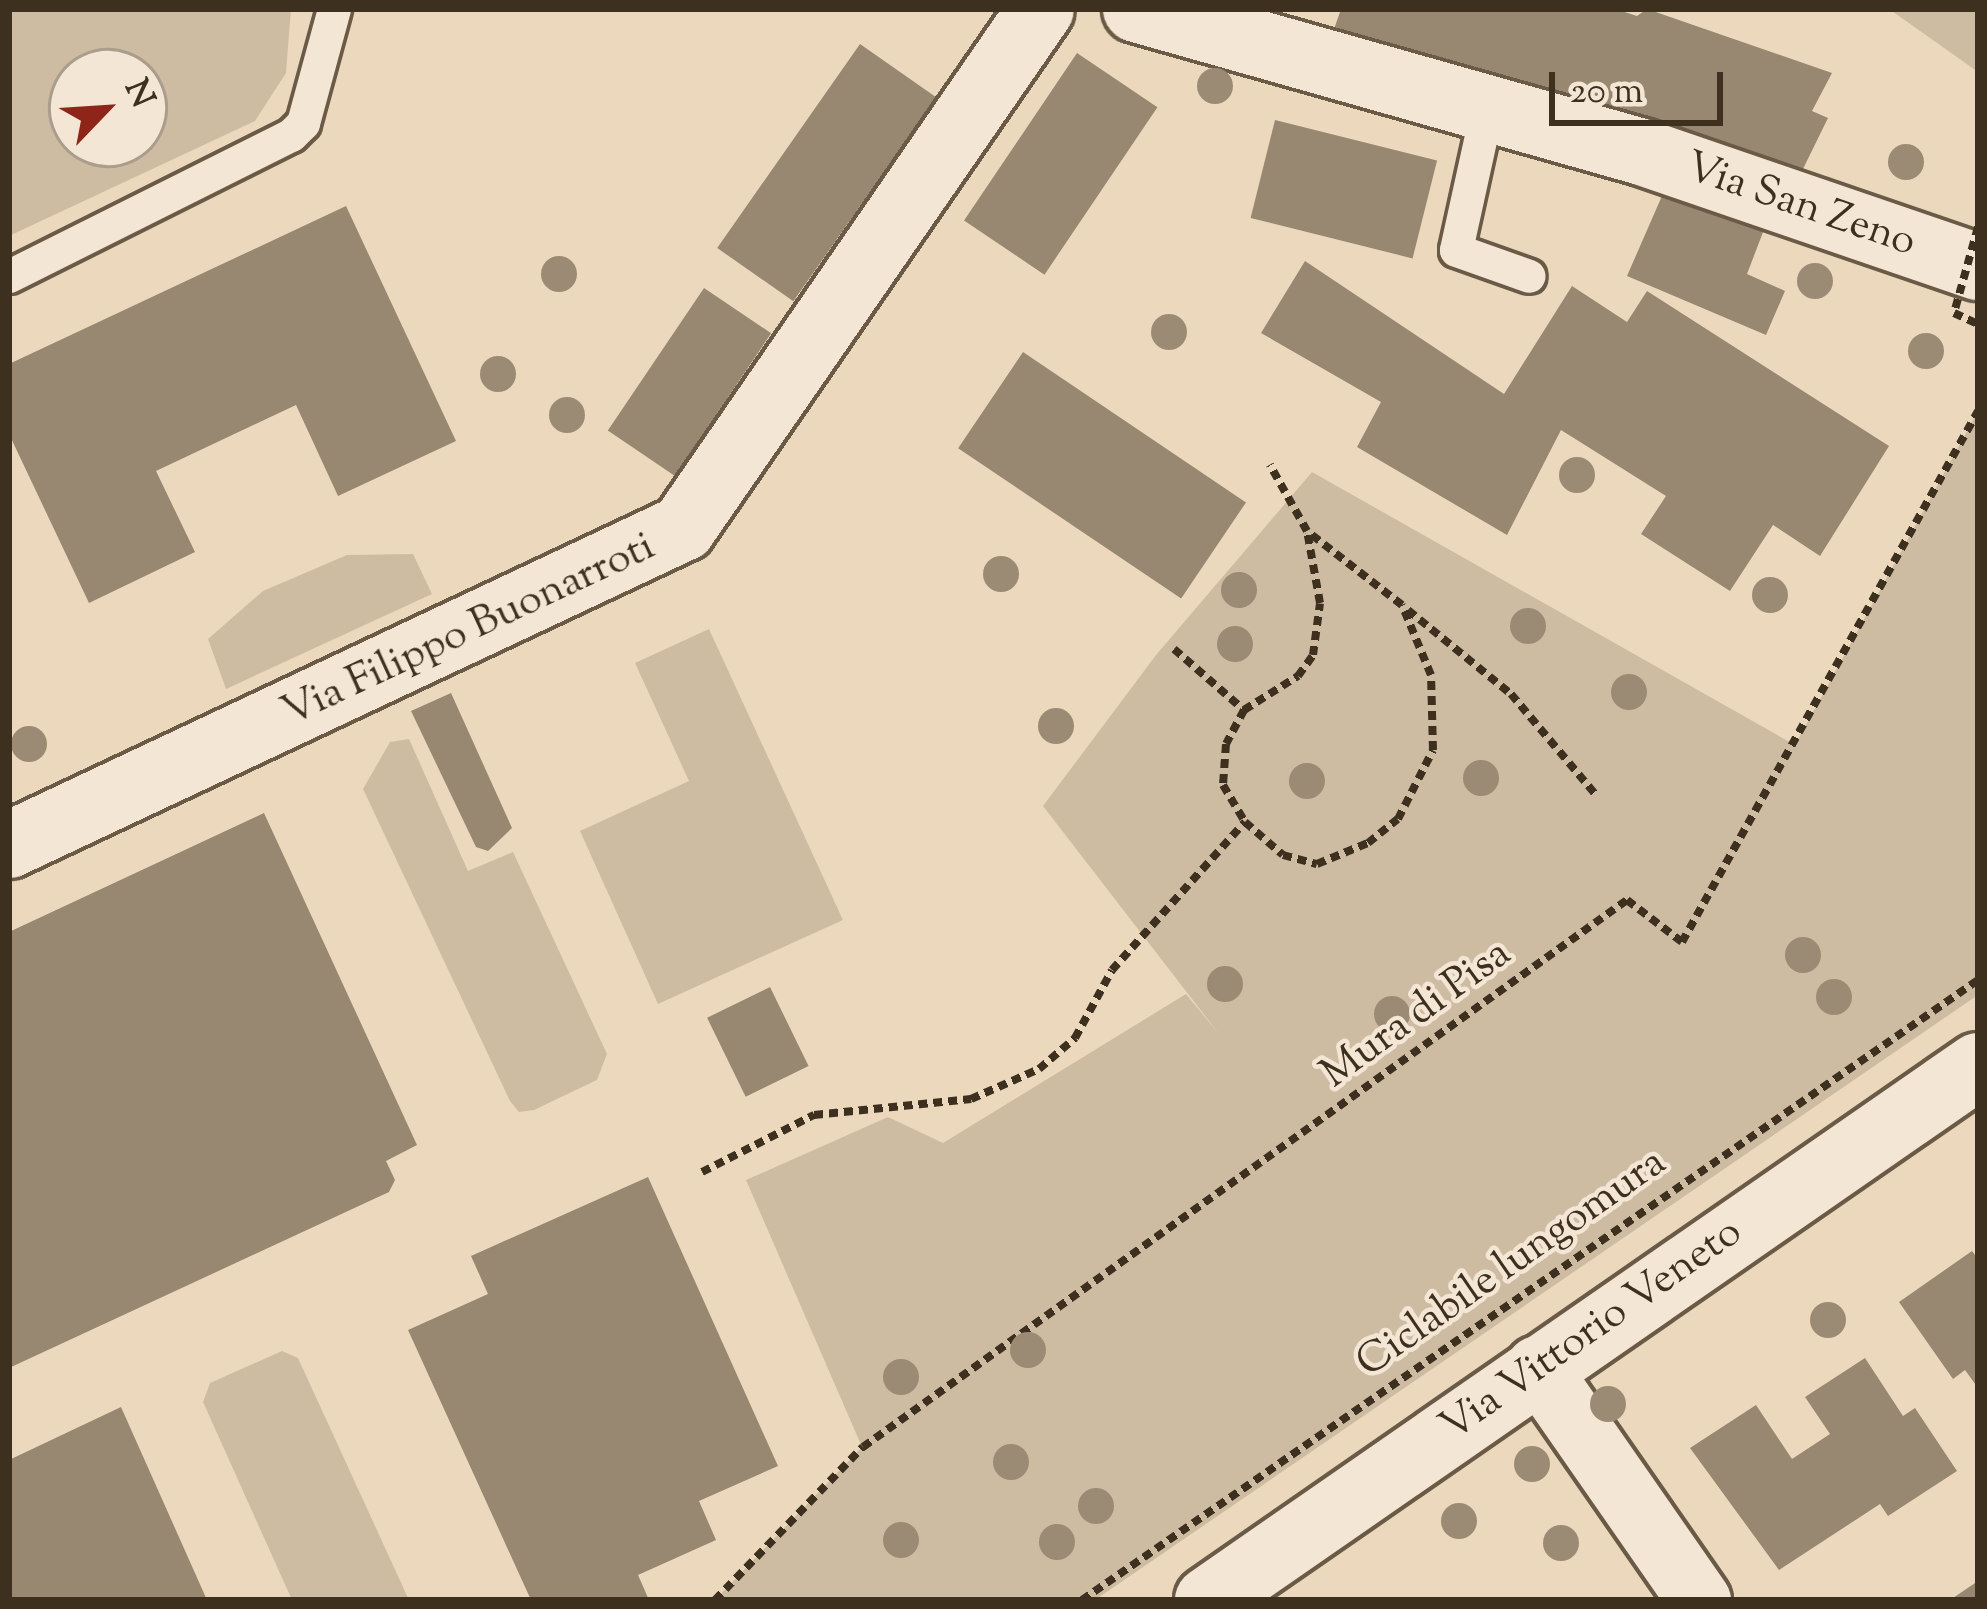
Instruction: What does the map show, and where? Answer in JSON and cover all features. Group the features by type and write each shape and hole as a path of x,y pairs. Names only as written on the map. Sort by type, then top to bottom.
{"street":[{"name":"Via Filippo Buonarroti","path":"9,845 683,528 1040,9"},
{"name":"Via San Zeno","path":"1136,9 1486,113 1664,159 1975,270"},
{"name":"Via Vittorio Veneto","path":"1208,1600 1537,1367 1978,1066"},
{"path":"1537,1367 1699,1600"}],"lane":[{"path":"9,276 291,135 304,123 334,9"},
{"path":"1486,113 1456,250 1529,276"}],"path":[{"name":"Mura di Pisa","path":"715,1600 862,1447 1627,900 1682,942 1978,411"},
{"path":"1270,465 1306,531 1320,603 1313,655 1298,676 1244,710 1226,744 1223,785 1245,822 1283,855 1318,864 1368,843 1398,818 1433,750 1437,714 1431,675 1402,605"},
{"path":"1306,531 1511,694 1597,796"},
{"path":"1174,649 1244,710"},
{"path":"701,1172 814,1115 971,1099 1039,1069 1075,1038 1112,970 1245,822"},
{"name":"Ciclabile lungomura","path":"1082,1600 1978,980"}],"shaded area":[{"path":"9,9 291,9 286,73 255,121 168,162 168,48 48,48 48,168 154,168 9,236"},
{"path":"1889,9 1978,9 1978,72"},
{"path":"1978,411 1978,995 1095,1600 715,1600 862,1447 746,1180 888,1117 943,1143 1186,994 1219,1034 1043,806 1156,655 1312,472 1795,745"},
{"path":"413,554 432,594 226,689 208,639 263,591 347,555"},
{"path":"709,629 843,920 658,1004 580,831 689,781 635,663"},
{"path":"409,739 468,871 513,852 607,1054 597,1080 534,1110 519,1112 510,1101 363,789 390,742"},
{"path":"282,1351 298,1358 409,1600 292,1600 203,1402 210,1383"}],"building":[{"path":"1341,9 1615,9 1637,16 1647,9 1832,73 1812,111 1828,118 1801,173 1332,35"},
{"path":"860,44 936,97 793,301 717,248"},
{"path":"1077,53 1157,107 1044,275 964,220"},
{"path":"1275,120 1437,160 1413,258 1251,218"},
{"path":"1665,189 1765,227 1747,274 1785,291 1766,335 1627,276"},
{"path":"346,206 456,441 338,496 296,405 156,471 195,552 89,603 9,434 9,364"},
{"path":"1305,261 1504,394 1572,286 1627,322 1647,291 1889,446 1820,556 1773,525 1730,591 1641,534 1666,496 1561,430 1507,535 1357,447 1381,402 1261,333"},
{"path":"704,288 771,333 675,476 608,431"},
{"path":"1023,352 1246,502 1181,599 958,448"},
{"path":"451,693 512,828 488,851 476,847 411,711"},
{"path":"264,813 417,1145 386,1161 395,1180 389,1192 9,1368 9,932"},
{"path":"770,987 809,1066 746,1097 707,1018"},
{"path":"648,1177 778,1466 699,1501 716,1540 638,1575 649,1600 531,1600 408,1330 488,1294 471,1256"},
{"path":"1972,1251 1978,1259 1978,1388 1965,1370 1953,1379 1899,1302"},
{"path":"1865,1358 1903,1416 1915,1408 1957,1471 1888,1516 1880,1504 1779,1570 1690,1448 1756,1405 1792,1459 1830,1434 1805,1397"},
{"path":"121,1407 207,1600 9,1600 9,1460"},
{"path":"1978,1581 1978,1600 1950,1600"}]}
